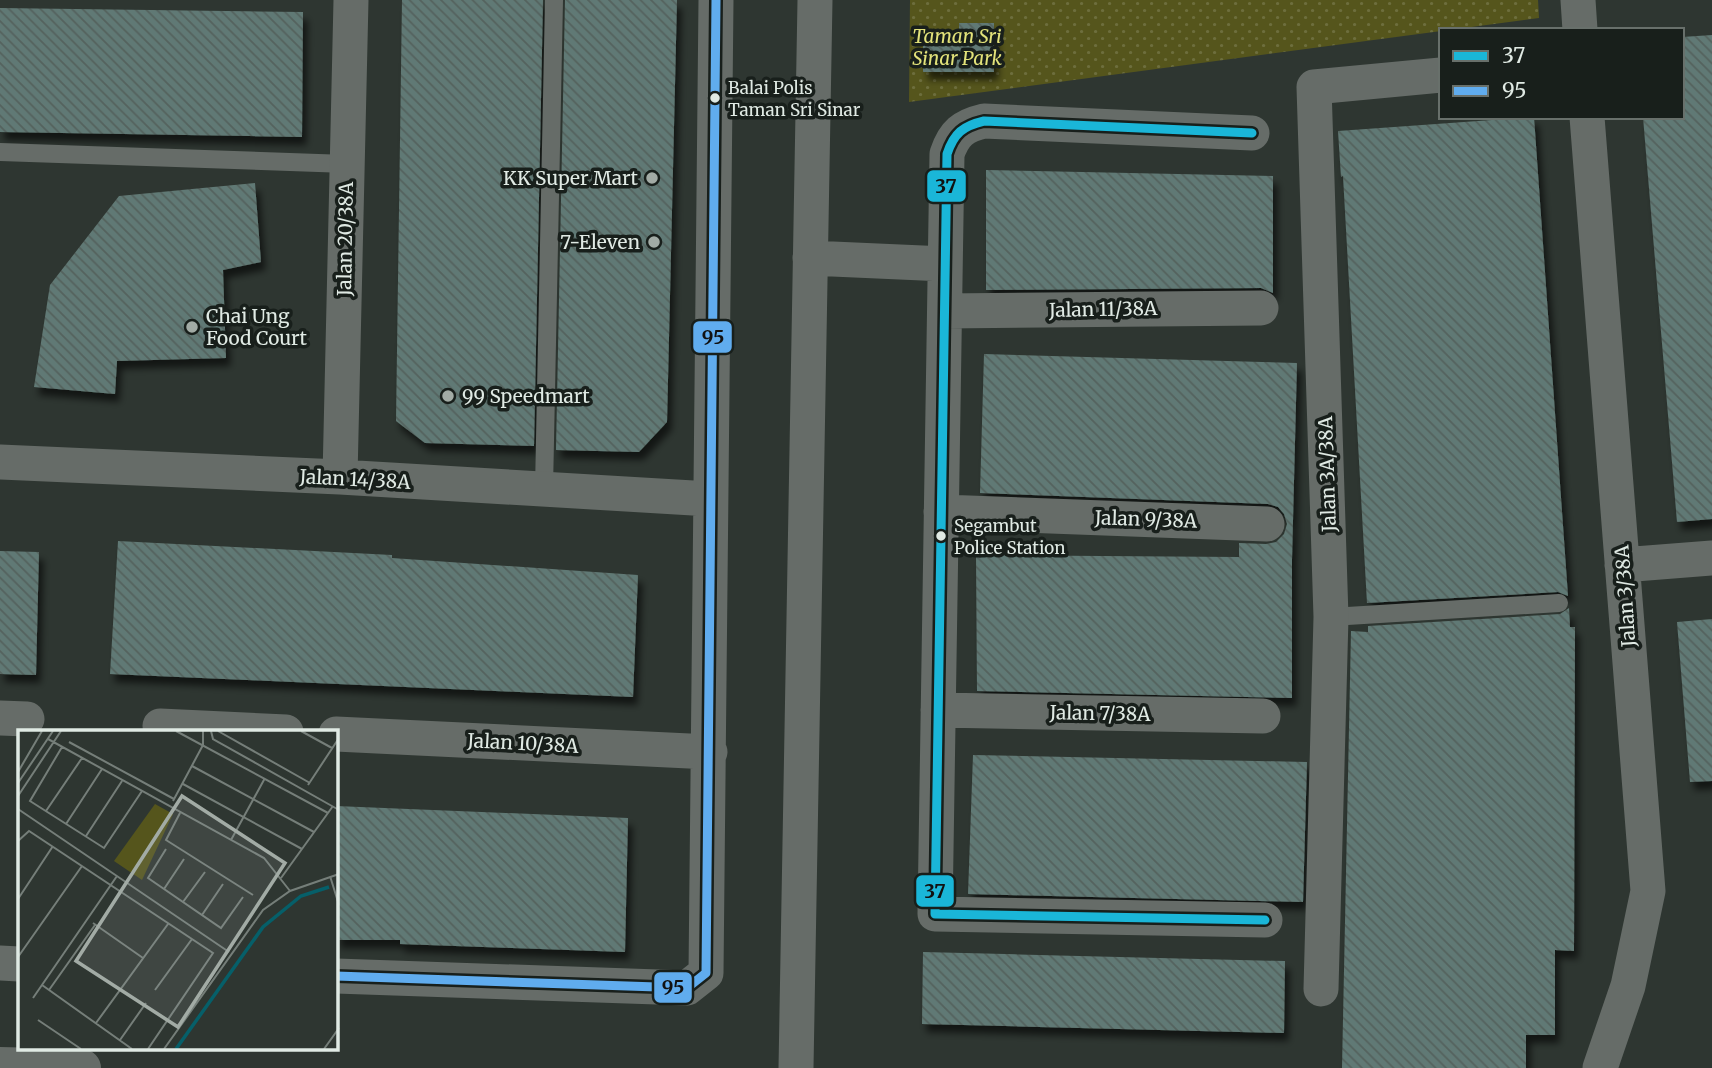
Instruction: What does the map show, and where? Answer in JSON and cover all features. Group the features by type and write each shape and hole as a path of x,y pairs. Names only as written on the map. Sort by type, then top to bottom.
{"street":[{"name":"Jalan 20/38A","path":"340,477 351,0"},
{"path":"338,975 687,988 706,973 716,0"},
{"path":"796,1068 815,0"},
{"path":"1578,0 1580,28"},
{"name":"Jalan 3A/38A","path":"1321,989 1331,617 1314,87 1439,75"},
{"name":"Jalan 3/38A","path":"1587,119 1648,891 1628,986 1600,1068"},
{"path":"1252,133 984,121 960,130 952,140 947,154 935,914 1265,920"},
{"path":"810,258 945,264"},
{"name":"Jalan 11/38A","path":"945,311 1261,308"},
{"name":"Jalan 14/38A","path":"0,463 340,477 710,499"},
{"name":"Jalan 9/38A","path":"942,512 1267,524"},
{"path":"1622,565 1712,558"},
{"name":"Jalan 7/38A","path":"938,710 1263,716"},
{"path":"160,726 244,730"},
{"name":"Jalan 10/38A","path":"338,734 709,752"},
{"path":"0,963 18,964"},
{"path":"0,1066 82,1068"}],"lane":[{"path":"544,489 554,0"},
{"path":"0,152 347,164"},
{"path":"1331,617 1559,603"}],"green space":[{"name":"Taman Sri Sinar Park","path":"910,0 1538,0 1539,18 1464,28 1439,28 1439,31 909,102"}],"building":[{"path":"402,0 543,0 534,446 425,443 396,421"},
{"path":"565,0 677,0 667,422 639,452 556,450"},
{"path":"0,8 303,12 302,137 0,132"},
{"path":"959,23 994,23 994,72 923,72 923,41 959,41"},
{"path":"1712,35 1712,519 1677,522 1643,119 1684,119 1684,37"},
{"path":"1534,119 1568,596 1558,592 1367,603 1343,176 1341,177 1338,131"},
{"path":"986,170 1273,176 1273,293 1261,288 986,290"},
{"path":"255,183 261,262 223,270 226,358 117,361 115,394 34,387 50,285 119,196"},
{"path":"984,354 1297,363 1292,698 977,691 976,555 1239,557 1239,543 1276,542 1284,534 1287,524 1278,507 1268,504 980,493"},
{"path":"118,541 392,555 392,558 638,575 633,697 110,674"},
{"path":"0,551 39,552 36,675 0,674"},
{"path":"1569,608 1570,627 1575,627 1574,951 1555,950 1555,1035 1526,1035 1526,1068 1342,1068 1351,631 1368,632 1368,626 1560,614"},
{"path":"1712,619 1712,781 1690,782 1677,622"},
{"path":"973,755 1307,762 1303,902 968,894"},
{"path":"338,806 628,818 625,952 400,944 400,940 338,940"},
{"path":"923,952 1285,961 1284,1033 922,1024"}],"transit line":[{"name":"95","path":"338,976 687,988 706,973 716,0"},
{"name":"37","path":"1252,133 984,121 970,125 960,132 947,154 935,914 1265,920"}],"place":[{"name":"Balai Polis Taman Sri Sinar","path":"715,98"},
{"name":"KK Super Mart","path":"652,178"},
{"name":"7-Eleven","path":"654,242"},
{"name":"Chai Ung Food Court","path":"192,327"},
{"name":"99 Speedmart","path":"448,396"},
{"name":"Segambut Police Station","path":"941,536"}]}
